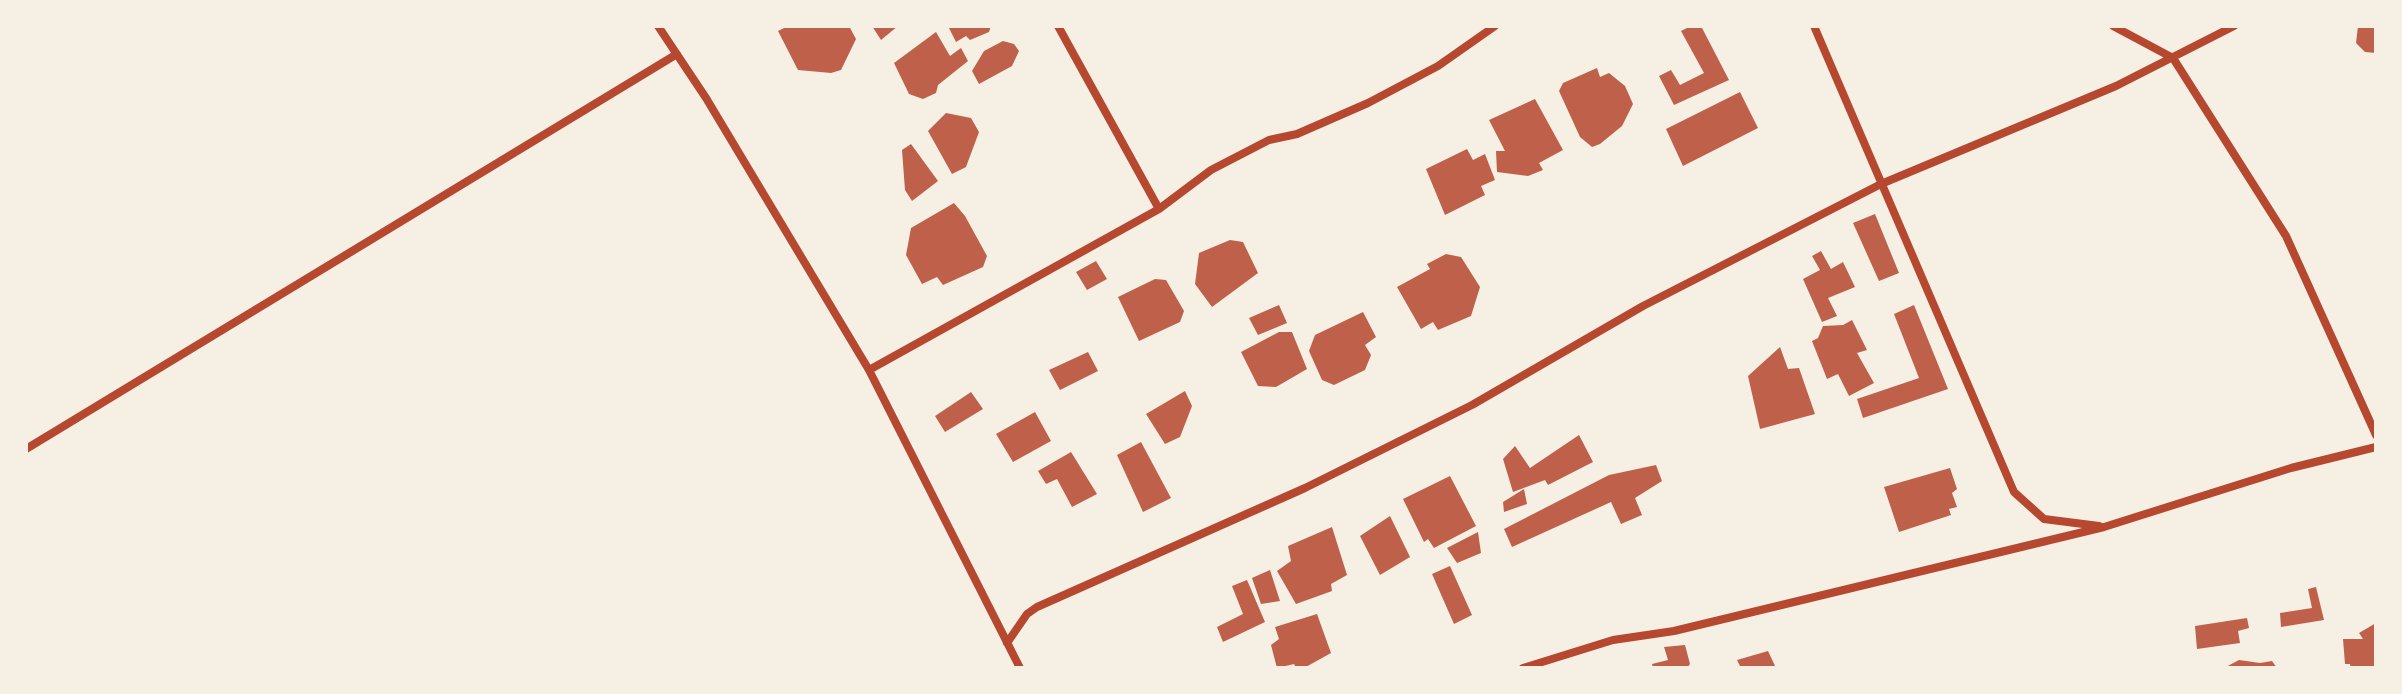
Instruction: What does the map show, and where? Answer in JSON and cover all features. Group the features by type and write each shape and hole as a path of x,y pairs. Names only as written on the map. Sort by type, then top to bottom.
{"street":[{"path":"658,26 706,98 869,370 1020,668"},
{"path":"1058,26 1159,209"},
{"path":"869,370 1159,209 1211,170 1269,140 1297,134 1368,103 1438,66 1495,26"},
{"path":"1814,26 2014,492 2044,519 2104,527"},
{"path":"2113,26 2173,58 2286,236 2376,435"},
{"path":"1007,643 1027,614 1037,607 1291,495 1375,454 1472,405 1643,306 1881,184 2116,86 2234,26"},
{"path":"26,449 677,54"},
{"path":"1523,668 1613,640 1674,631 2104,527 2291,468 2376,447"}],"building":[{"path":"788,26 849,26 856,39 841,70 831,73 798,70 778,31"},
{"path":"872,26 898,26 881,40"},
{"path":"948,26 991,26 989,32 970,40 966,36 956,42"},
{"path":"1691,26 1701,26 1729,80 1674,105 1659,76 1671,70 1680,85 1704,73 1681,31"},
{"path":"2358,26 2376,26 2376,53 2365,52 2356,43"},
{"path":"936,32 950,56 961,48 968,61 938,85 936,93 923,99 909,94 894,63"},
{"path":"1003,41 1014,44 1019,51 1012,66 979,84 972,71 984,51"},
{"path":"1597,68 1600,77 1609,73 1625,86 1633,104 1622,126 1592,147 1580,137 1559,91 1563,83"},
{"path":"1740,92 1758,128 1683,166 1666,129"},
{"path":"1535,99 1563,150 1539,163 1543,170 1528,176 1497,172 1496,151 1505,151 1489,120"},
{"path":"946,113 971,118 979,132 966,167 952,174 928,131"},
{"path":"911,144 938,181 912,201 905,190 902,150"},
{"path":"1467,149 1473,160 1485,154 1495,180 1481,186 1485,195 1445,215 1426,169"},
{"path":"954,203 965,216 987,256 983,267 943,285 937,277 922,284 906,255 911,228"},
{"path":"1875,214 1899,273 1879,281 1853,223"},
{"path":"1230,240 1243,242 1258,273 1212,307 1195,284 1199,253"},
{"path":"1821,251 1831,269 1843,262 1855,287 1828,298 1837,316 1822,322 1803,279 1820,270 1812,256"},
{"path":"1446,254 1461,257 1480,287 1471,316 1438,330 1433,322 1421,329 1397,287 1430,269 1427,264"},
{"path":"1096,261 1107,279 1087,290 1076,272"},
{"path":"1155,279 1166,280 1184,311 1180,322 1139,341 1118,297"},
{"path":"1279,305 1287,323 1258,335 1249,318"},
{"path":"1914,305 1948,389 1863,418 1857,399 1919,378 1894,314"},
{"path":"1363,312 1376,337 1365,345 1371,355 1365,370 1334,385 1322,380 1309,351 1315,335"},
{"path":"1852,320 1867,350 1857,353 1874,383 1849,396 1838,374 1827,379 1812,341 1818,338 1823,326 1843,325"},
{"path":"1279,332 1292,332 1307,369 1276,387 1258,386 1241,352"},
{"path":"1780,347 1788,369 1799,368 1815,414 1760,429 1748,376"},
{"path":"1088,352 1098,371 1060,390 1049,370"},
{"path":"1185,391 1192,406 1180,437 1165,444 1146,414"},
{"path":"971,392 983,409 945,432 935,416"},
{"path":"1035,412 1051,441 1013,462 996,434"},
{"path":"1579,435 1593,462 1548,485 1545,480 1513,492 1503,459 1515,446 1530,468"},
{"path":"1141,442 1171,498 1143,512 1117,455"},
{"path":"1071,452 1097,494 1072,507 1057,479 1046,484 1038,471"},
{"path":"1656,465 1662,481 1635,498 1642,515 1621,524 1611,502 1512,547 1504,529 1609,475"},
{"path":"1950,468 1957,489 1952,493 1957,507 1949,509 1951,515 1899,532 1884,487"},
{"path":"1450,476 1476,526 1434,548 1428,539 1424,542 1403,499"},
{"path":"1524,489 1527,504 1504,512 1503,502"},
{"path":"1390,516 1410,557 1380,575 1360,536"},
{"path":"1332,527 1347,575 1331,584 1332,591 1296,604 1277,571 1291,561 1288,546"},
{"path":"1478,532 1481,553 1457,563 1447,548"},
{"path":"1450,566 1472,615 1454,624 1432,574"},
{"path":"1270,570 1280,601 1261,604 1252,578"},
{"path":"1247,580 1265,622 1223,642 1217,627 1243,614 1232,586"},
{"path":"2316,587 2324,620 2281,627 2280,613 2312,608 2308,589"},
{"path":"1317,614 1331,653 1304,668 1296,668 1294,664 1277,668 1271,645 1279,639 1275,627"},
{"path":"2247,618 2249,628 2238,631 2240,643 2197,649 2195,626"},
{"path":"2376,623 2376,668 2351,668 2350,664 2345,664 2343,639 2363,639 2359,633"},
{"path":"1685,645 1690,664 1687,668 1653,668 1652,664 1668,660 1664,647"},
{"path":"1768,651 1776,668 1741,668 1737,660"},
{"path":"2239,660 2272,661 2277,668 2224,668"}]}
